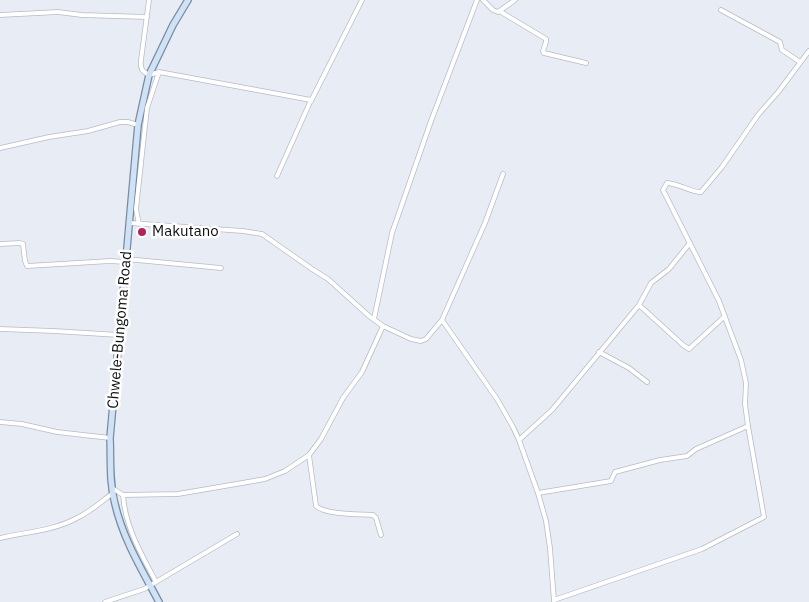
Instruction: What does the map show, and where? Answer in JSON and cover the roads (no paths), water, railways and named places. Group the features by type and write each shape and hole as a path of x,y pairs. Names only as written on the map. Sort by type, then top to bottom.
{"main road":[{"name":"Chwele-Bungoma Road","path":"159,602 153,584 130,546 121,524 112,491 110,438 126,260 137,184 138,125 150,76 173,25 188,0"}],"street":[{"path":"149,0 140,68 150,76 159,72 274,94 307,98 311,102"},
{"path":"277,176 311,102 362,0"},
{"path":"374,319 392,233 431,121 478,0"},
{"path":"483,0 493,10 500,12 546,39 544,53 586,63"},
{"path":"500,12 515,0"},
{"path":"721,10 780,42 782,50 800,62"},
{"path":"0,15 58,12 89,16 147,17"},
{"path":"442,320 497,399 510,420 519,440 546,521 554,601 702,549 764,517 748,426 745,404 745,378 741,360 719,301 663,191 667,183 677,184 696,193 701,192 809,51"},
{"path":"139,224 136,212 137,184 147,108 159,72"},
{"path":"0,148 49,137 88,131 120,122 138,125"},
{"path":"130,223 262,234 328,278 384,326 411,339 421,341 426,340 442,320 485,223 503,174"},
{"path":"519,440 552,410 638,305 651,283 669,269 690,243"},
{"path":"0,244 23,244 24,261 27,266 126,260 221,268"},
{"path":"638,305 689,349 725,316"},
{"path":"0,538 38,531 77,518 112,491 123,495 178,494 257,481 284,471 309,455 321,439 343,398 362,372 384,326"},
{"path":"0,329 119,335"},
{"path":"599,352 629,368 647,382"},
{"path":"0,422 22,424 57,432 110,438"},
{"path":"538,493 611,481 615,472 660,460 687,456 696,449 748,426"},
{"path":"309,455 316,506 327,511 373,515 376,518 381,536"},
{"path":"123,495 127,518 135,542 153,584"},
{"path":"105,602 153,584 237,534"}],"place":[{"name":"Makutano","path":"142,232"}]}
